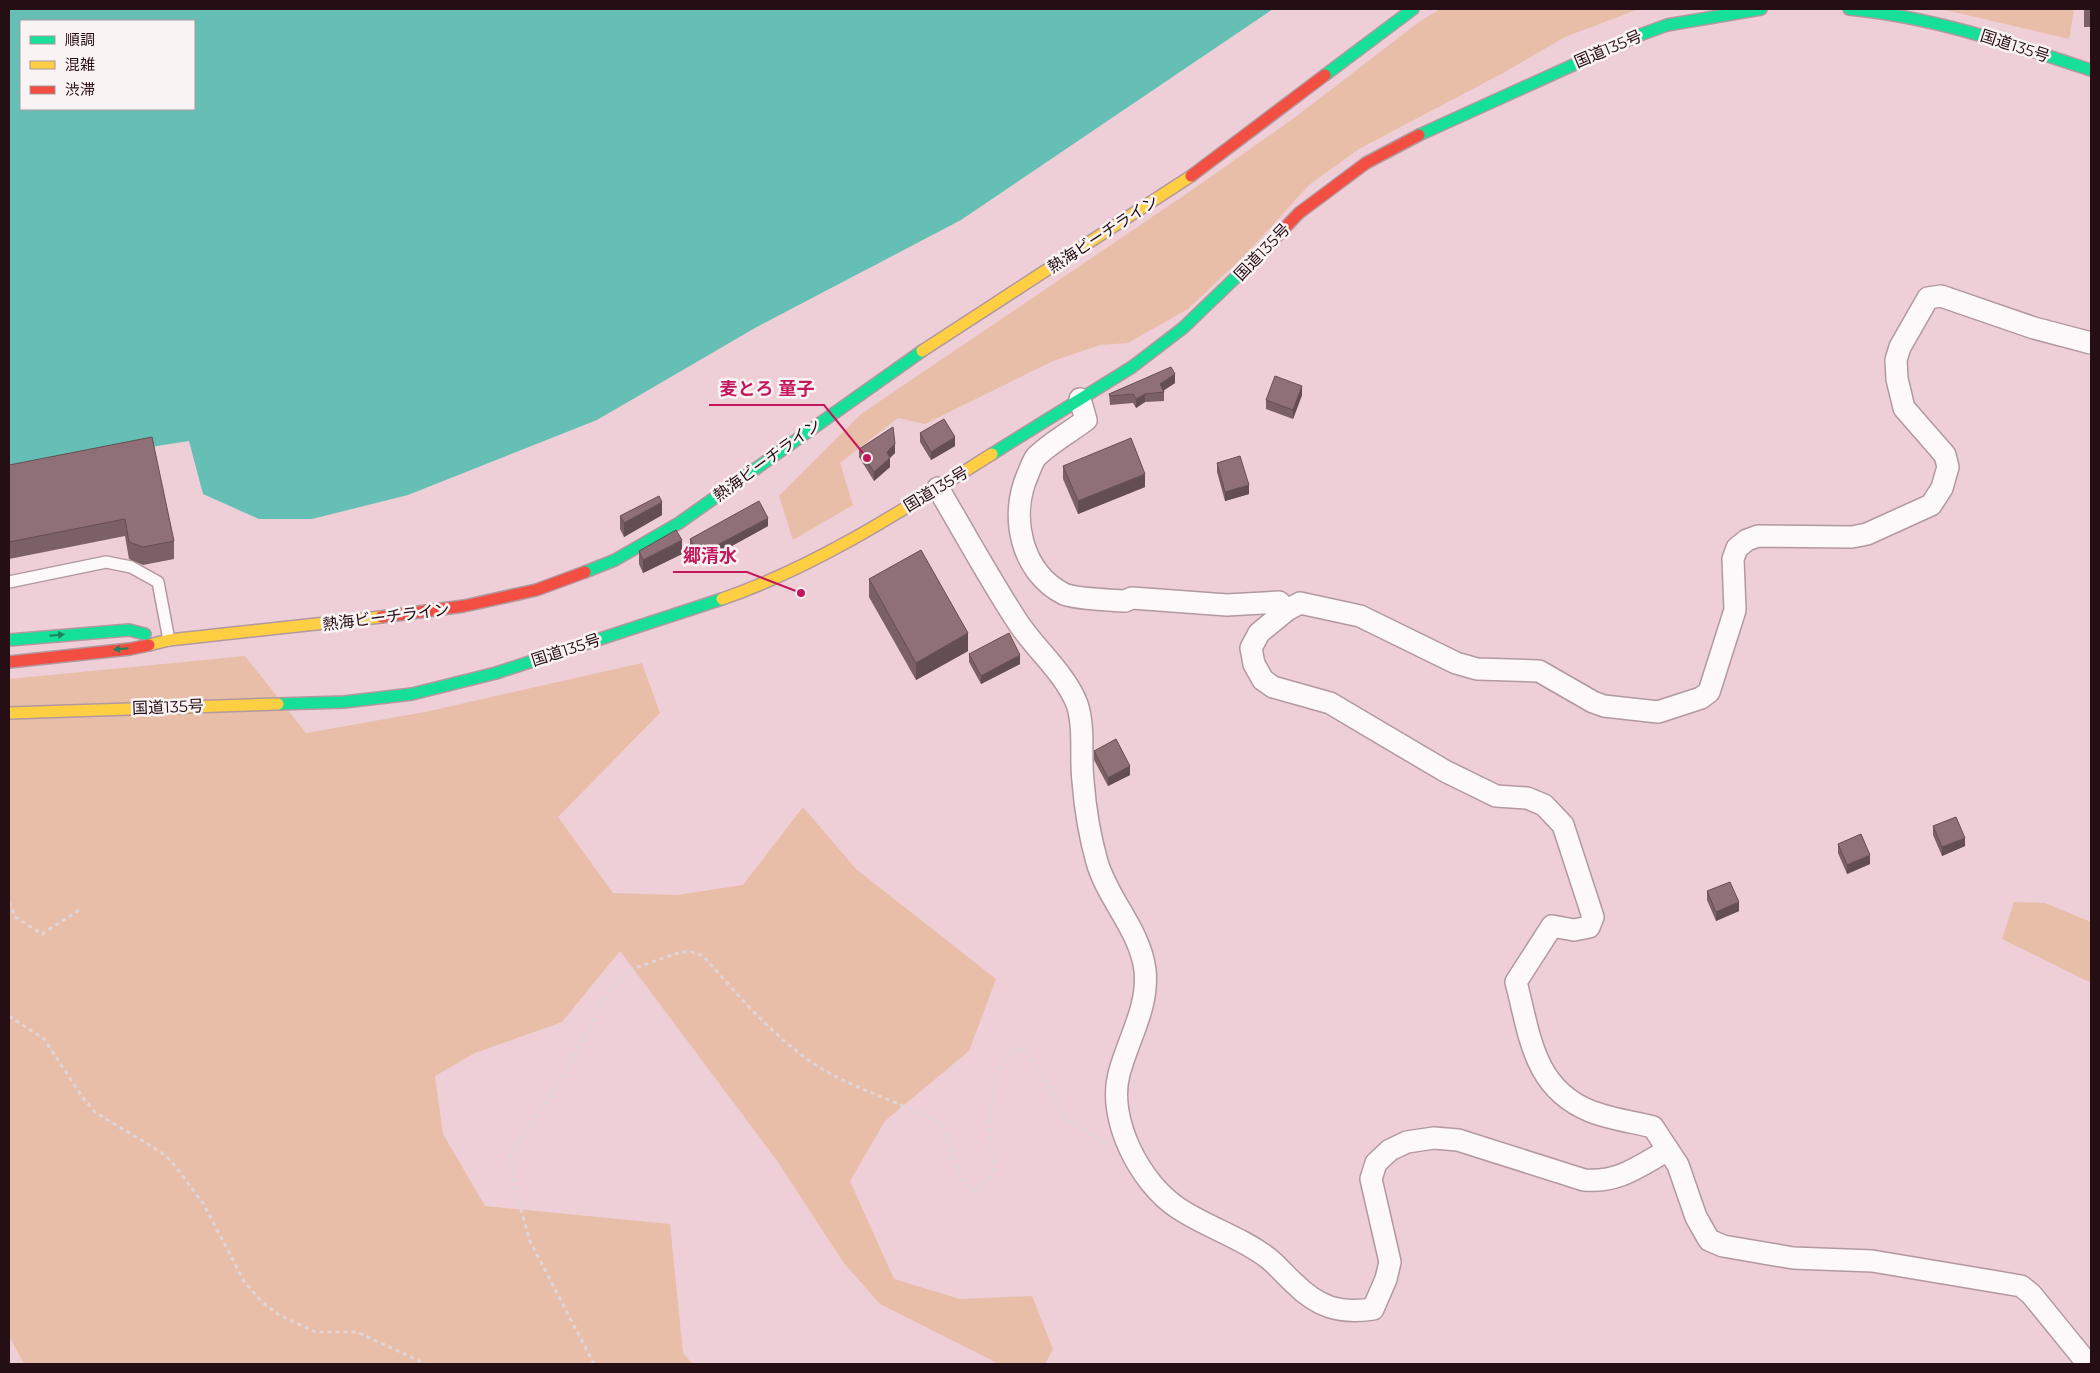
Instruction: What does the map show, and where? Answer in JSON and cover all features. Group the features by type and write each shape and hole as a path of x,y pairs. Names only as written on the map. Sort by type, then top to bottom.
{"main road":[{"name":"熱海ビーチライン","path":"9,662 130,648 169,640 314,626 464,606 536,590 615,560 680,523 886,374 1186,179 1413,9"},
{"name":"国道135号","path":"9,713 344,702 412,694 454,685 622,633 756,587 829,551 938,488 1132,368 1184,328 1244,271 1299,213 1366,163 1488,102 1637,36 1697,19 1762,9"},
{"name":"国道135号","path":"1849,9 1874,10 1938,22 2091,70"},
{"name":"熱海ビーチライン","path":"9,640 129,630 169,640"}],"street":[{"path":"2088,1364 2031,1294 2021,1286 1872,1261 1793,1258 1723,1246 1709,1240 1696,1217 1678,1165 1654,1127 1591,1112 1575,1104 1551,1085 1535,1056 1516,982 1552,926 1574,930 1589,927 1593,918 1563,826 1544,805 1527,798 1496,796 1446,771 1330,703 1273,687 1263,680 1254,664 1251,648 1259,633 1287,610 1300,603 1360,616 1456,664 1477,669 1539,671 1593,702 1604,706 1658,712 1701,698 1710,692 1734,610 1733,559 1737,548 1746,540 1758,536 1838,538 1867,534 1931,505 1942,488 1948,467 1945,455 1904,408 1896,370 1896,360 1900,346 1928,298 1941,296 2034,328 2091,343"},
{"path":"1080,400 1086,420 1036,458 1021,490 1017,509 1020,535 1032,562 1043,579 1066,595 1125,601 1132,598 1227,605 1279,602 1287,610"},
{"path":"938,488 1018,623 1066,685 1077,705 1080,723 1083,782 1097,862 1105,885 1140,947 1145,970 1144,1000 1119,1072 1116,1091 1118,1116 1130,1149 1155,1186 1176,1207 1268,1258 1296,1286 1322,1305 1349,1313 1372,1309 1386,1279 1390,1262 1371,1179 1376,1163 1390,1150 1407,1142 1434,1138 1458,1140 1584,1180 1602,1182 1620,1177 1668,1150"}],"lane":[{"path":"9,582 106,562 131,567 158,582 169,640"}],"path":[{"path":"9,902 16,917 42,934 80,910"},
{"path":"594,1364 530,1242 514,1184 511,1154 564,1076 607,995 629,970 681,952 692,952 703,956 752,1009 804,1057 830,1074 942,1124 962,1178 969,1189 978,1193 994,1173 989,1119 998,1070 1009,1053 1018,1048 1028,1052 1065,1117 1108,1145 1130,1149"},
{"path":"9,1016 44,1039 83,1098 96,1114 161,1152 172,1162 203,1203 244,1281 262,1302 279,1315 316,1332 357,1332 426,1364"}],"shaded area":[{"path":"9,9 1273,9 961,220 755,328 597,420 408,495 312,519 259,519 203,494 189,441 9,469"},
{"path":"1440,9 1639,9 1565,37 1505,72 1359,149 1309,185 1249,251 1188,309 1128,343 1100,345 1053,361 925,424 898,418 840,463 853,505 793,540 779,496 861,414 1192,190 1294,118 1419,22"},
{"path":"1941,9 2074,9 2069,39"},
{"path":"245,656 306,733 425,712 642,663 660,713 558,817 613,893 677,895 743,885 803,807 856,869 996,979 969,1051 885,1121 850,1181 894,1279 960,1299 1032,1296 1053,1349 1045,1364 999,1364 880,1304 843,1262 778,1162 620,951 562,1022 475,1053 435,1076 443,1134 485,1206 670,1224 683,1353 693,1364 24,1364 9,1336 9,679"},
{"path":"2014,902 2045,903 2091,922 2091,983 2002,939"}],"building":[{"path":"1171,367 1175,374 1160,384 1164,392 1145,394 1136,399 1133,394 1110,396 1109,394"},
{"path":"1275,376 1302,386 1293,410 1266,400"},
{"path":"944,419 955,437 931,452 920,433"},
{"path":"893,427 895,444 887,452 890,458 874,472 859,449"},
{"path":"152,437 174,541 143,547 129,542 125,519 9,542 9,465"},
{"path":"1131,438 1145,474 1078,501 1063,466"},
{"path":"1240,456 1249,485 1225,492 1217,463"},
{"path":"659,496 662,502 624,523 620,516"},
{"path":"759,501 768,518 699,555 690,539"},
{"path":"676,530 682,540 643,560 639,551"},
{"path":"921,550 968,633 916,663 869,579"},
{"path":"1009,633 1020,655 981,676 969,654"},
{"path":"1116,739 1130,766 1108,778 1094,751"},
{"path":"1956,817 1965,838 1942,847 1933,826"},
{"path":"1861,834 1870,855 1847,865 1838,844"},
{"path":"1730,882 1739,902 1716,912 1707,891"}],"traffic: fast":[{"path":"1325,75 1413,9"},
{"path":"1419,135 1637,36 1667,25 1761,9"},
{"path":"1849,9 1911,18 1941,25 2001,41 2091,70"},
{"path":"992,454 1132,367 1183,328 1258,256"},
{"path":"585,572 615,560 679,523 922,351"},
{"path":"278,704 344,702 412,694 496,673 722,599"},
{"path":"9,640 129,630 145,634"}],"traffic: slow":[{"path":"922,351 1191,176"},
{"path":"722,599 758,586 827,553 894,515 992,454"},
{"path":"149,645 169,640 381,617"},
{"path":"9,713 278,704"}],"traffic: jam":[{"path":"1191,176 1325,75"},
{"path":"1258,256 1299,213 1366,163 1419,135"},
{"path":"381,617 464,606 536,590 585,572"},
{"path":"9,662 130,649 149,645"}],"place":[{"name":"麦とろ 童子","path":"867,458"},
{"name":"郷清水","path":"801,593"}]}
